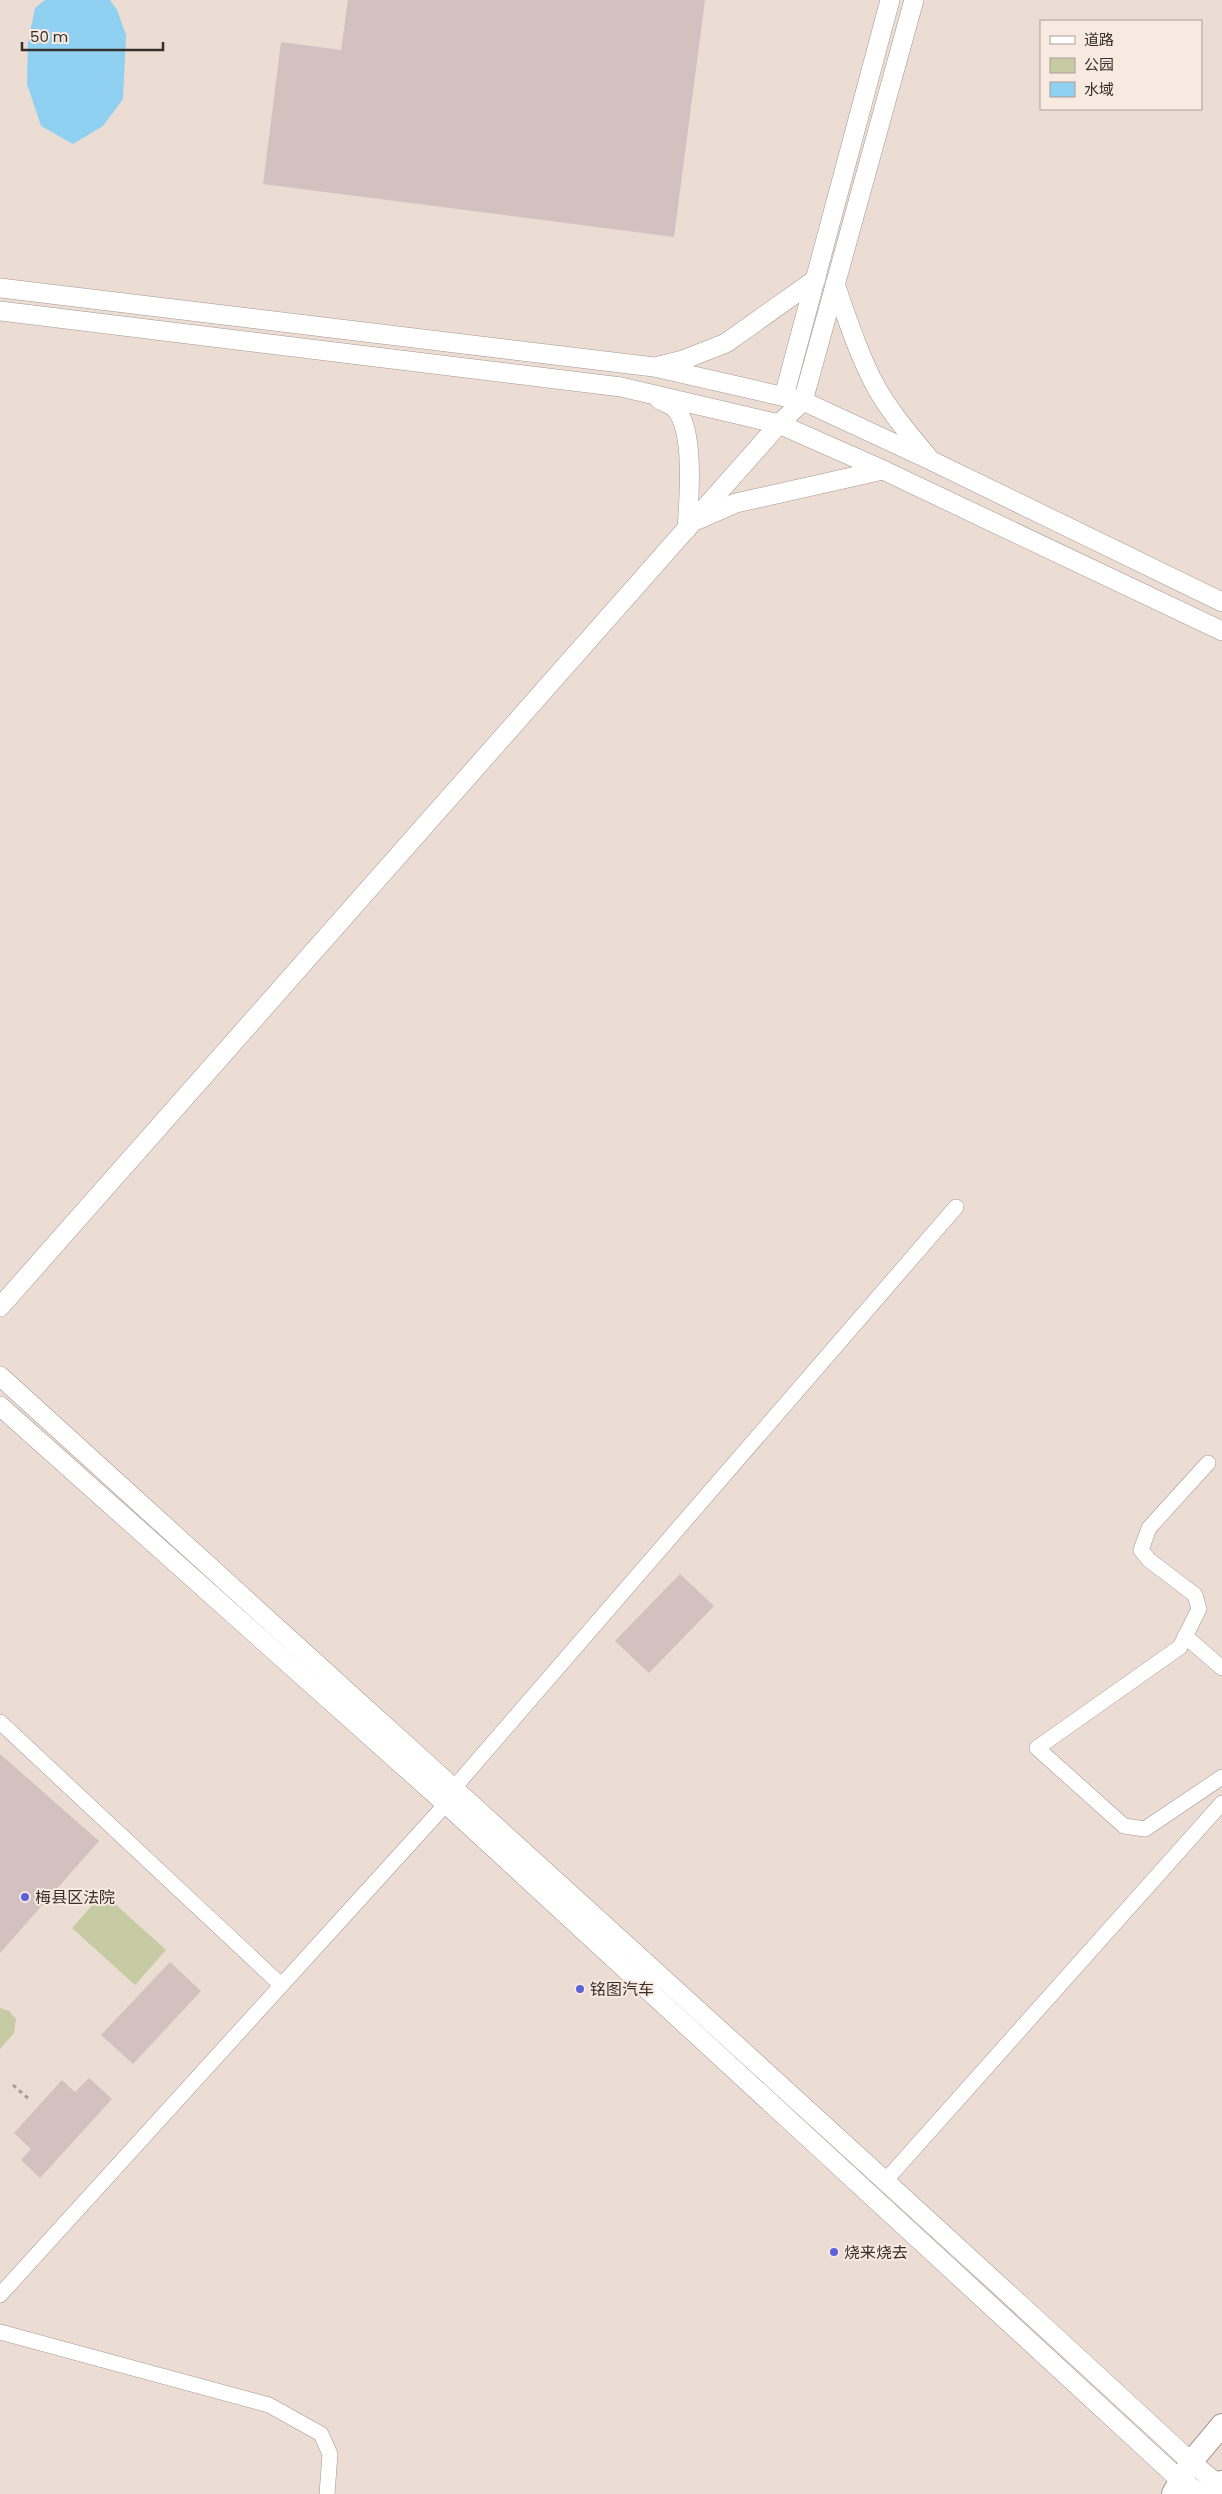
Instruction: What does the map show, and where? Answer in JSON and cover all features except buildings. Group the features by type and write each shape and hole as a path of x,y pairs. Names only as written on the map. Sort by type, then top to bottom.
{"main road":[{"path":"1181,2479 1222,2425"}],"street":[{"path":"784,396 890,0"},
{"path":"0,1307 690,525 780,424 803,401 914,0"},
{"path":"654,367 683,360 726,344 816,280"},
{"path":"835,284 853,335 875,385 894,415 930,460"},
{"path":"0,288 654,367 784,396 803,401 930,460 1222,602"},
{"path":"0,311 621,387 780,424 883,470 1222,631"},
{"path":"652,394 676,409 684,427 691,482 690,525"},
{"path":"690,525 736,503 883,470"},
{"path":"0,2295 282,1985 449,1796 956,1207"},
{"path":"0,1376 1181,2479 1214,2489"},
{"path":"0,1406 449,1796 886,2180 1181,2479"},
{"path":"1208,1463 1149,1528 1141,1550 1150,1560 1194,1595 1199,1609 1180,1647 1037,1748 1124,1826 1146,1829 1222,1777"},
{"path":"1185,1636 1222,1668"},
{"path":"0,1722 282,1985"},
{"path":"886,2180 1222,1803"},
{"path":"0,2332 269,2404 321,2434 330,2454 327,2494"}],"path":[{"path":"13,2085 30,2100"}],"green space":[{"path":"103,1893 166,1950 135,1985 72,1928"},
{"path":"0,2008 9,2011 16,2019 14,2033 0,2049"}],"water":[{"path":"45,0 110,0 117,10 126,35 123,99 103,126 73,144 41,126 27,84 28,42 35,8"}],"place":[{"name":"梅县区法院","path":"25,1897"},
{"name":"铭图汽车","path":"580,1989"},
{"name":"烧来烧去","path":"834,2252"}]}
